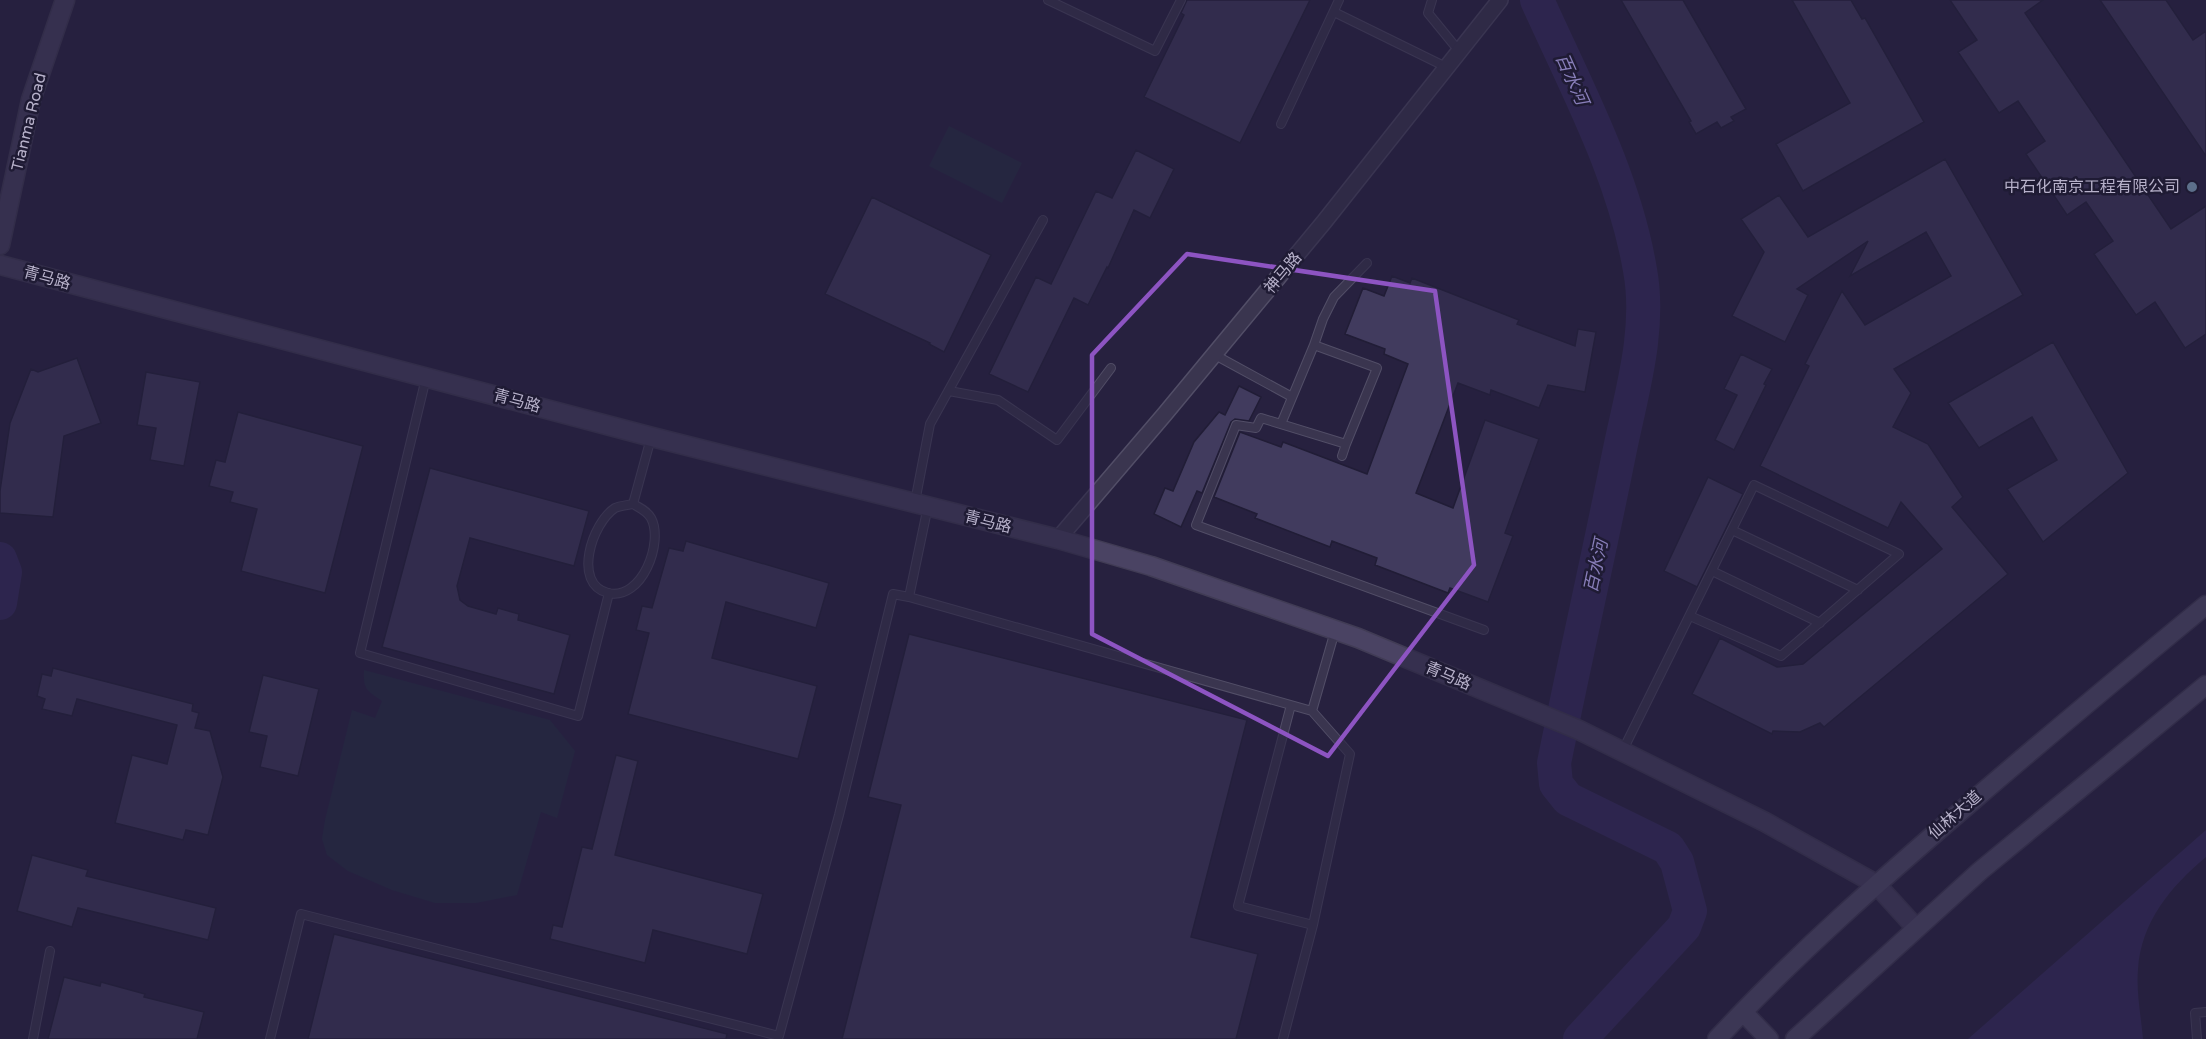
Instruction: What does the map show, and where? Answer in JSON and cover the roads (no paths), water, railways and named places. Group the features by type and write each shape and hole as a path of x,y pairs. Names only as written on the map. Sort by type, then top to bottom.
{"main road":[{"name":"仙林大道","path":"1718,1039 1814,940 1876,884 2072,715 2206,605"},
{"path":"1795,1039 1980,871 2206,685"},
{"path":"1743,1011 1769,1039"}],"street":[{"name":"Tianma Road","path":"0,246 31,100 65,0"},
{"name":"神马路","path":"1058,539 1324,222 1500,0"},
{"name":"青马路","path":"0,265 652,437 1058,539 1151,566 1335,630 1579,730 1765,822 1876,884 1916,928"}],"lane":[{"path":"1048,0 1155,51 1181,0"},
{"path":"1281,124 1339,0"},
{"path":"1432,0 1428,13 1459,51"},
{"path":"1334,12 1446,67"},
{"path":"909,597 922,505 930,424 1043,220"},
{"path":"1281,424 1334,297 1367,263"},
{"path":"1314,345 1377,368 1342,456"},
{"path":"1215,354 1292,397"},
{"path":"949,391 998,400 1057,440 1111,368"},
{"path":"426,378 360,653 578,716 609,593"},
{"path":"1346,444 1261,417 1256,428 1236,425 1196,525 1484,630"},
{"path":"633,504 652,437"},
{"path":"1623,752 1754,485 1899,555 1781,656 1690,616"},
{"path":"633,504 645,511 652,520 654,540 648,566 638,584 626,593 609,593 600,589 593,581 588,567 591,543 600,524 615,508 633,504"},
{"path":"1732,530 1858,590"},
{"path":"1712,571 1820,623"},
{"path":"270,1039 301,914 779,1036 839,815 893,594 1312,711 1350,754 1313,925 1283,1039"},
{"path":"1312,711 1335,630"},
{"path":"1291,705 1238,906 1313,925"},
{"path":"33,1039 50,951"},
{"path":"2197,1039 2195,1012 2206,1011"}],"waterway":[{"name":"百水河","path":"1537,0 1611,166 1633,235 1643,292 1639,360 1554,763 1556,784 1568,799 1668,848 1677,862 1690,911 1684,927 1580,1039"},
{"path":"0,559 5,572 0,603"}],"place":[{"name":"中石化南京工程有限公司","path":"2192,187"}]}
